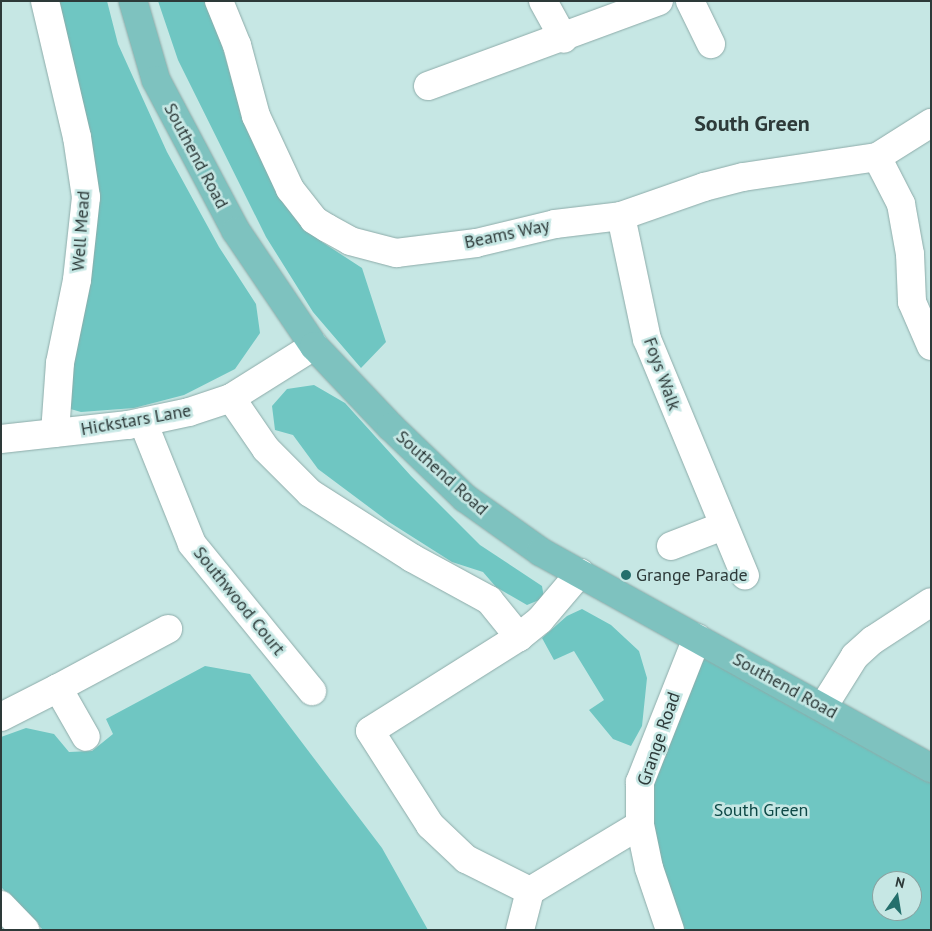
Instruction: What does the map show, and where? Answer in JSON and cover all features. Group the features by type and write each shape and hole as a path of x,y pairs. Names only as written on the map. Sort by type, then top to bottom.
{"main road":[{"name":"Southend Road","path":"133,1 156,80 236,231 314,346 391,427 466,498 541,552 931,768"}],"street":[{"name":"Well Mead","path":"45,1 77,137 86,197 77,280 60,363 55,433"},
{"name":"Beams Way","path":"219,1 237,45 256,116 290,189 314,220 350,241 396,253 476,243 555,224 621,216 704,187 743,177 877,157 931,123"},
{"path":"543,1 564,38"},
{"path":"428,86 564,38 659,1"},
{"path":"690,1 711,44"},
{"path":"877,157 901,204 910,254 912,302 931,346"},
{"name":"Foys Walk","path":"621,216 647,339 745,576"},
{"name":"Hickstars Lane","path":"1,439 143,422 232,398 314,346"},
{"path":"232,398 266,450 310,493 412,558 489,600 518,637"},
{"name":"Southwood Court","path":"143,422 192,544 312,691"},
{"path":"671,546 723,526"},
{"path":"530,891 466,859 430,824 370,731 518,637 540,620 580,573"},
{"path":"823,707 855,656 873,640 931,602"},
{"path":"1,717 168,629"},
{"name":"Grange Road","path":"670,930 652,882 640,825 640,782 697,638"},
{"path":"58,688 86,737"},
{"path":"520,930 530,891 640,825"},
{"path":"1,905 26,930"}],"green space":[{"path":"41,1 107,1 118,44 167,152 219,247 256,304 260,333 235,369 184,395 134,408 81,412 67,408 84,238"},
{"path":"158,1 209,1 236,94 279,182 322,242 362,268 386,342 361,368 313,312 266,237 178,60"},
{"path":"314,385 345,403 411,476 480,545 542,586 544,598 527,605 496,587 483,572 452,562 389,522 318,469 293,435 275,430 272,406 287,389"},
{"path":"582,609 611,625 639,651 647,678 642,726 631,746 613,739 589,710 604,700 574,651 554,660 542,638 567,616"},
{"name":"South Green","path":"697,638 931,768 931,930 670,930 640,825"},
{"path":"205,666 250,674 382,848 428,930 43,930 1,887 1,737 26,728 54,734 69,752 92,751 113,734 106,719"}],"place":[{"name":"Grange Parade","path":"626,575"}],"district":[{"name":"South Green","path":"752,124"}]}
